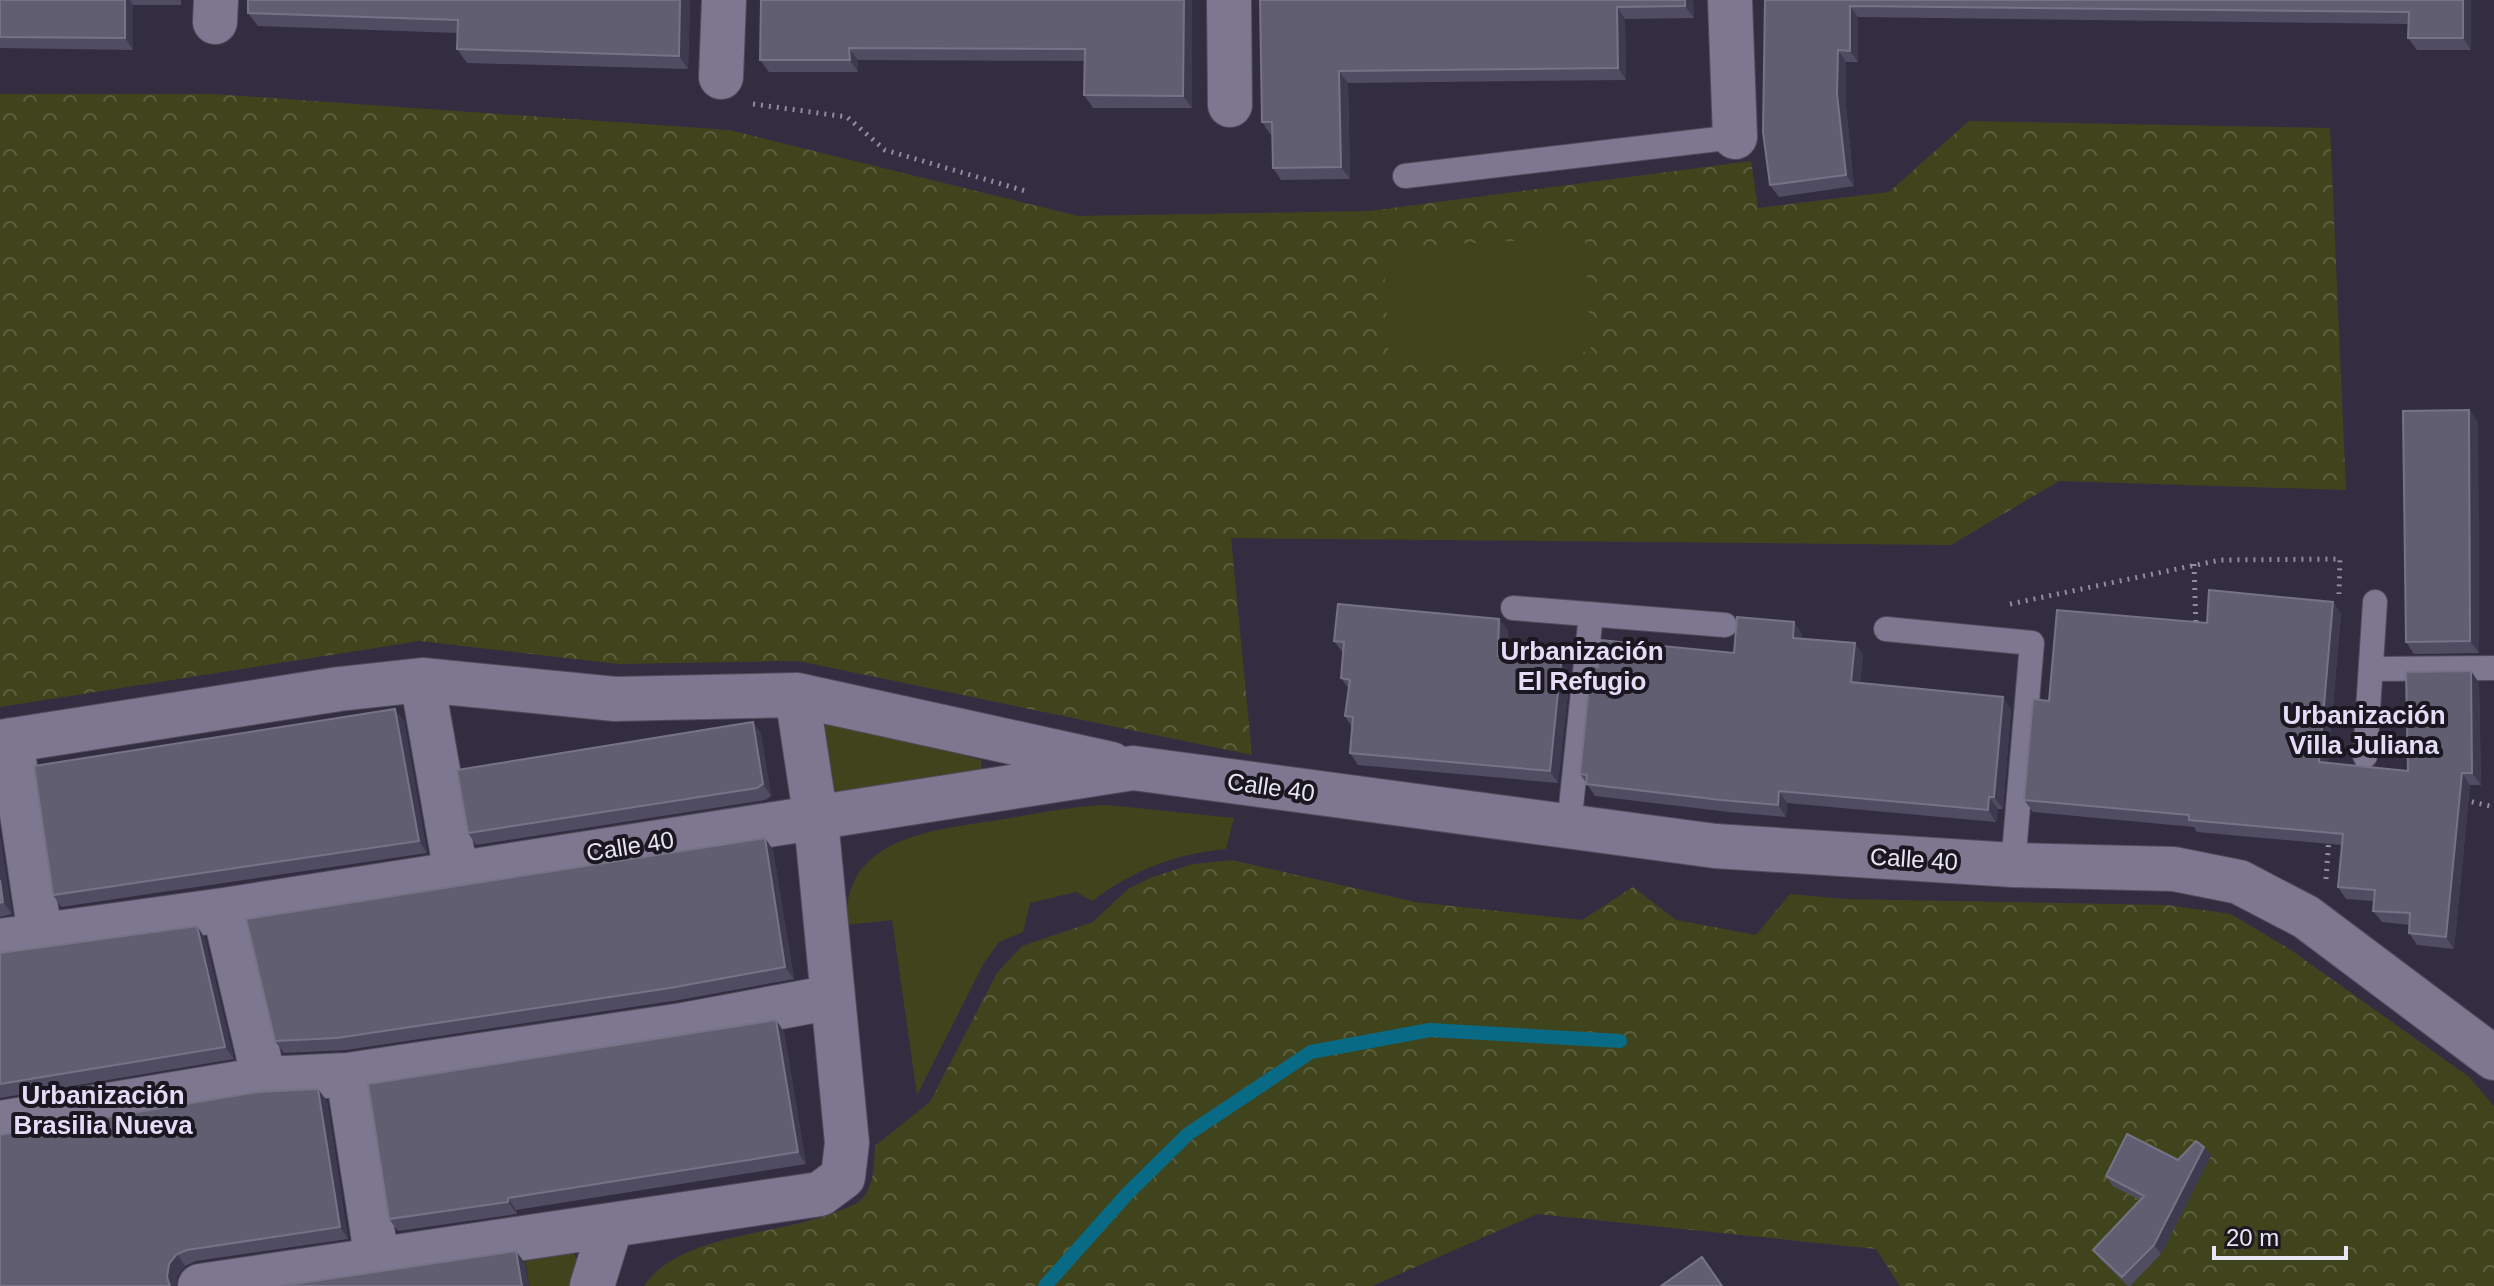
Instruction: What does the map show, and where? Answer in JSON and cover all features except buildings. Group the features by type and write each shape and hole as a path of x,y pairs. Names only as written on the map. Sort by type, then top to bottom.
{"street":[{"path":"721,77 724,0"},
{"path":"1229,0 1230,105"},
{"path":"1730,0 1735,137"},
{"path":"422,680 456,873"},
{"path":"20,938 5,741 339,689 422,680 615,699 797,695 1133,768"},
{"path":"200,1286 820,1194 843,1177 847,1143 816,820 797,695"},
{"name":"Calle 40","path":"20,938 816,820 1133,768 1715,846 2013,865 2174,869 2239,882 2306,917 2494,1058"},
{"path":"224,910 264,1079"},
{"path":"0,1123 264,1079 348,1075 683,1025 833,997"},
{"path":"348,1075 377,1260"},
{"path":"592,1286 611,1225"}],"lane":[{"path":"1405,176 1735,137"},
{"path":"2365,756 2375,602"},
{"path":"1513,608 1725,625"},
{"path":"1569,826 1591,614"},
{"path":"1886,629 2032,643 2013,865"},
{"path":"2371,669 2494,668"}],"path":[{"path":"721,77 752,104 847,117 885,150 1029,192"},
{"path":"1958,635 1999,606 2220,560 2340,559 2339,606"},
{"path":"2194,564 2196,630"},
{"path":"2451,798 2494,807"},
{"path":"2325,890 2330,831"}],"green space":[{"path":"0,94 213,94 729,130 1078,216 1369,211 1751,161 1758,208 1889,192 1969,121 2330,128 2346,490 2059,481 1951,545 1231,538 1252,755 798,661 618,664 420,641 0,707"},
{"path":"1585,237 1591,352 1389,362 1383,248"},
{"path":"833,720 981,760 982,773 841,794 828,787 820,728"},
{"path":"1108,805 1234,818 1226,849 1155,865 1123,880 1092,901 1076,892 1030,903 1023,932 999,942 984,963 917,1095 892,920 847,925 849,896 859,873 875,856 896,843 921,834 1053,811"},
{"path":"1232,860 1415,902 1582,920 1633,887 1676,920 1756,935 1790,894 1844,899 2167,905 2231,914 2291,950 2469,1077 2494,1106 2494,1286 1900,1286 1876,1249 1537,1214 1372,1286 644,1286 661,1268 682,1255 735,1237 818,1218 858,1202 872,1181 875,1146 930,1102 997,973 1022,946 1093,922 1128,889 1150,878 1193,864"},
{"path":"573,1252 582,1268 577,1286 529,1286 525,1257"}],"waterway":[{"path":"1045,1286 1128,1193 1188,1134 1311,1052 1430,1030 1620,1041"}],"district":[{"name":"Urbanización El Refugio","path":"1582,666"},
{"name":"Urbanización Villa Juliana","path":"2364,730"},
{"name":"Urbanización Brasilia Nueva","path":"103,1110"}]}
